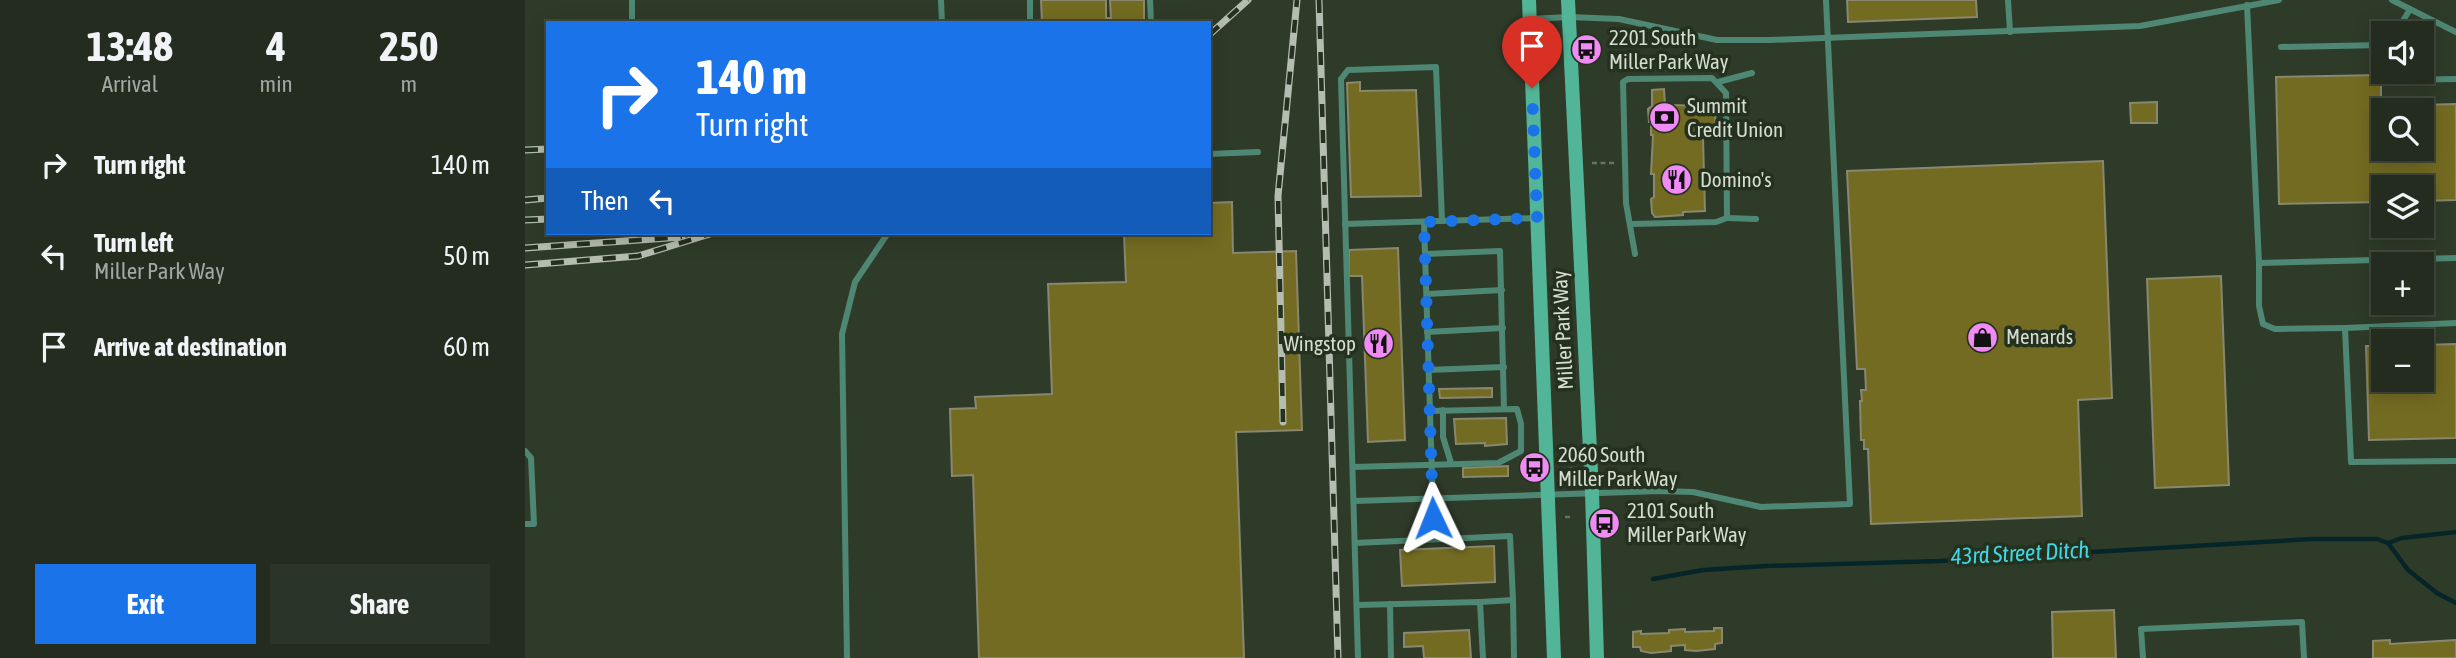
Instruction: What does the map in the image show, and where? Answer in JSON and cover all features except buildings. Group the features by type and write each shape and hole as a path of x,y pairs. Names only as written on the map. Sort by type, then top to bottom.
{"main road":[{"name":"Miller Park Way","path":"1529,0 1554,658"},
{"name":"Miller Park Way","path":"1568,0 1592,492 1597,658"}],"lane":[{"path":"632,0 632,21"},
{"path":"941,0 942,21"},
{"path":"1030,0 1030,21"},
{"path":"1150,0 1151,21"},
{"path":"1354,501 1592,492 1693,492 1761,507 1850,504 1826,0"},
{"path":"2008,0 2010,32"},
{"path":"1530,19 1619,19 1717,40 2140,26 2279,0"},
{"path":"2392,0 2456,32"},
{"path":"2247,5 2259,306 2263,324 2275,329 2456,323"},
{"path":"2403,21 2410,9"},
{"path":"2281,47 2371,45"},
{"path":"1358,658 1341,79 1348,70 1436,67 1443,221"},
{"path":"1718,82 1752,73"},
{"path":"1635,254 1626,203 1623,82 1628,79 1705,76 1718,82 1726,93 1727,218"},
{"path":"2434,79 2456,79"},
{"path":"1211,155 1258,152"},
{"path":"1345,224 1537,218"},
{"path":"1631,224 1716,222 1727,218 1756,219"},
{"path":"1424,222 1434,539"},
{"path":"847,658 842,334 855,282 887,235"},
{"path":"1425,254 1500,251 1504,409"},
{"path":"2259,263 2456,258"},
{"path":"1427,294 1502,290"},
{"path":"1427,331 1503,328"},
{"path":"2345,328 2351,462 2456,461"},
{"path":"1428,370 1504,367"},
{"path":"1353,467 1498,463 1521,451 1521,424 1517,409 1430,411"},
{"path":"1443,410 1443,437 1451,463"},
{"path":"525,451 531,458 534,524 525,524"},
{"path":"1355,543 1510,536 1514,658"},
{"path":"1357,605 1513,600"},
{"path":"1481,602 1483,658"},
{"path":"1390,604 1391,658"},
{"path":"2143,658 2141,629 2302,622 2304,658"}],"path":[{"path":"1592,163 1625,163"},
{"path":"1565,517 1570,517"}],"waterway":[{"name":"43rd Street Ditch","path":"2388,543 2402,538 2456,532"},
{"name":"43rd Street Ditch","path":"1653,579 1703,570 1765,566 1940,561 2312,539 2377,539 2388,543 2408,570 2437,593 2456,603"}],"railway":[{"path":"1211,33 1248,0"},
{"path":"1283,422 1278,196 1297,0"},
{"path":"1319,0 1338,658"},
{"path":"525,150 546,149"},
{"path":"525,200 546,198"},
{"path":"525,220 546,219"},
{"path":"525,265 638,256 706,235"},
{"path":"525,248 682,237"}],"place":[{"name":"2201 South Miller Park Way","path":"1586,50"},
{"name":"Summit Credit Union","path":"1664,118"},
{"name":"Domino's","path":"1677,180"},
{"name":"Menards","path":"1983,337"},
{"name":"Wingstop","path":"1379,344"},
{"name":"2060 South Miller Park Way","path":"1535,467"},
{"name":"2101 South Miller Park Way","path":"1604,523"}],"route":[{"path":"1433,518 1424,222 1537,218 1532,88"}]}
